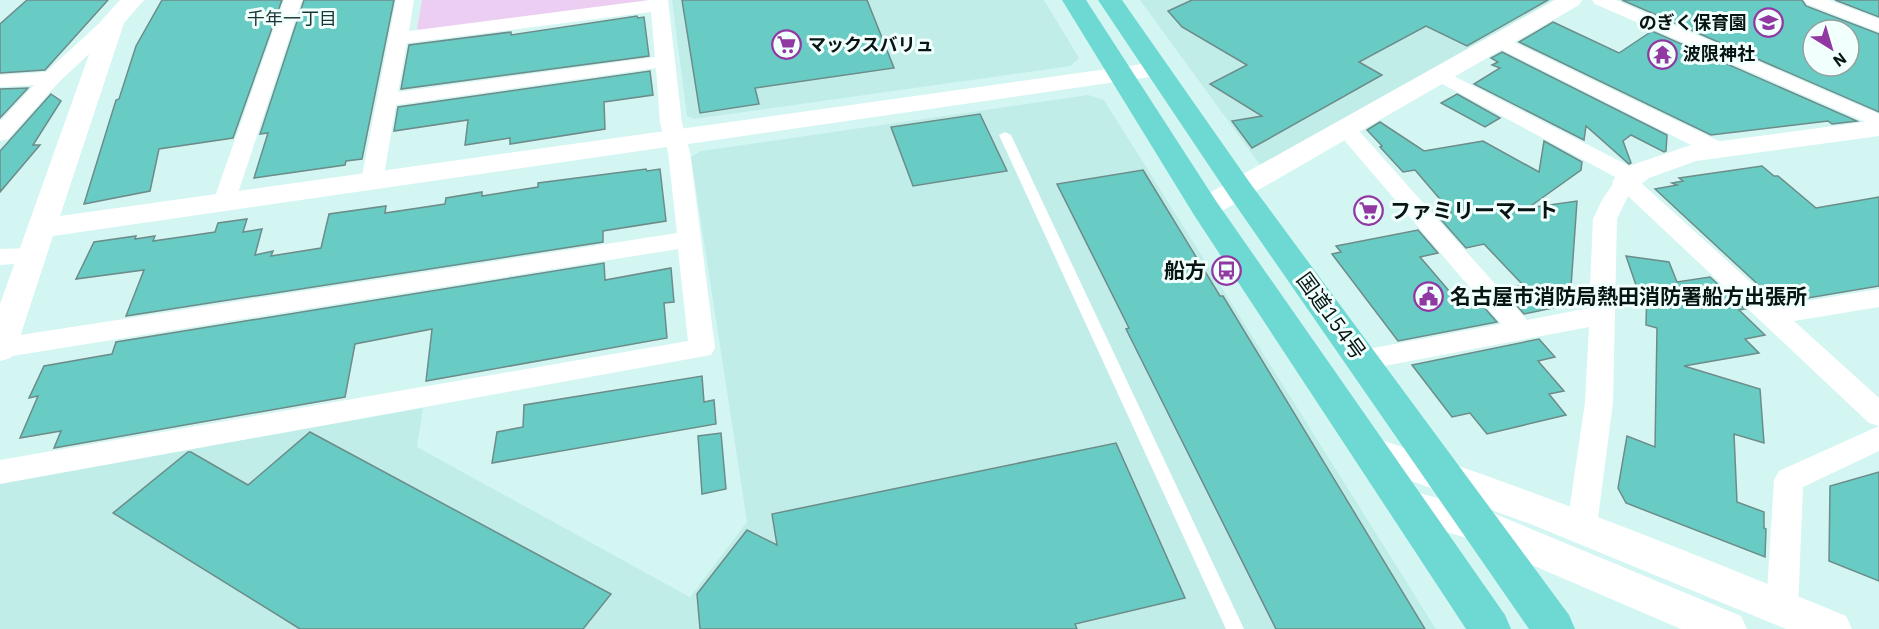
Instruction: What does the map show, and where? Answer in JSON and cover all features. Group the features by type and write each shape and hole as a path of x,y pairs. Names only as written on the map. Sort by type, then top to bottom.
{"highway":[{"name":"国道154号","path":"1074,0 1205,208 1490,629"},
{"name":"国道154号","path":"1110,0 1240,190 1554,629"}],"street":[{"path":"0,134 52,78 133,0"},
{"path":"224,202 293,0"},
{"path":"372,181 405,0"},
{"path":"1205,208 1571,0"},
{"path":"1601,0 1879,122"},
{"path":"1816,0 1879,26"},
{"path":"0,472 702,348 690,239 671,123 660,3 398,38"},
{"path":"113,21 0,348 690,239"},
{"path":"1499,41 1717,149"},
{"path":"387,100 665,61"},
{"path":"43,228 1157,69"},
{"path":"1440,75 1629,180 1771,316 1879,415"},
{"path":"0,81 52,78"},
{"path":"1582,526 1599,402 1605,219 1612,200 1629,180 1663,162 1691,153 1879,128"},
{"path":"1347,129 1521,330"},
{"path":"0,257 32,256"},
{"path":"1771,316 1879,298"},
{"path":"1363,360 1602,315"},
{"path":"1782,608 1790,480 1879,438"},
{"path":"1372,452 1582,526 1832,629"},
{"path":"1408,506 1480,525 1727,629"}],"lane":[{"path":"1005,135 1235,629"}],"shaded area":[{"path":"422,0 647,0 640,4 423,31 417,29"},
{"path":"672,0 1044,0 1079,58 1071,66 694,119 687,116"},
{"path":"1140,0 1553,0 1261,166"},
{"path":"1088,95 1104,100 1436,629 0,629 0,483 423,408 417,447 690,597 747,522 691,157 701,151"}],"building":[{"path":"27,0 108,0 45,70 0,73 0,24"},
{"path":"162,0 282,0 233,138 159,149 150,191 84,204 116,100 119,99 136,46"},
{"path":"304,0 394,0 362,159 346,161 345,165 254,178 268,133 260,134"},
{"path":"682,0 867,0 894,68 755,88 759,104 700,113"},
{"path":"1192,0 1548,0 1467,46 1426,26 1359,62 1382,75 1252,148 1232,121 1262,116 1210,84 1247,65 1182,27 1168,11"},
{"path":"1622,0 1802,0 1806,6 1837,18 1801,18 1801,78 1861,78 1861,27 1879,34 1879,112"},
{"path":"1835,0 1879,0 1879,17"},
{"path":"637,16 638,18 644,17 649,56 401,89 409,45 511,32 511,35"},
{"path":"1553,22 1619,53 1652,31 1857,121 1832,124 1828,121 1711,135 1519,42"},
{"path":"1502,52 1667,135 1666,151 1631,135 1623,141 1631,163 1629,164 1586,126 1584,140 1474,84 1500,68 1492,65 1498,62 1491,58"},
{"path":"650,71 653,95 604,102 605,129 510,144 510,138 465,145 468,120 394,131 398,107"},
{"path":"28,88 0,118 0,89"},
{"path":"51,94 61,101 33,145 40,145 0,192 0,151"},
{"path":"1457,94 1500,118 1485,127 1441,103"},
{"path":"980,114 1007,171 913,186 891,127"},
{"path":"1380,122 1424,151 1483,141 1539,172 1544,141 1582,162 1581,170 1528,208 1577,201 1571,287 1587,292 1587,301 1524,314 1503,290 1523,285 1484,244 1466,248 1436,214 1451,212 1415,170 1403,172 1367,130"},
{"path":"1762,166 1774,176 1778,176 1816,208 1879,197 1879,286 1778,303 1655,189 1677,185 1672,183 1683,181 1679,178"},
{"path":"646,169 647,171 660,169 666,221 603,231 603,242 126,316 144,270 76,279 94,242 136,236 135,239 155,236 153,241 215,232 218,223 247,219 243,232 262,229 255,255 273,251 271,256 321,248 329,214 386,206 385,213 445,204 446,198 482,192 482,196 538,187 538,183"},
{"path":"1143,170 1220,296 1223,296 1425,629 1276,629 1126,329 1129,328 1057,184"},
{"path":"1418,230 1438,253 1420,257 1456,299 1474,296 1497,322 1398,341 1332,254 1341,252 1336,246"},
{"path":"1626,256 1669,262 1677,282 1710,277 1745,309 1739,310 1765,335 1745,339 1759,353 1684,366 1760,389 1764,443 1734,434 1737,502 1764,512 1765,557 1626,503 1618,488 1627,436 1655,447 1657,328 1646,325 1647,289 1637,288"},
{"path":"604,263 605,280 671,268 674,302 664,303 667,338 426,381 432,329 355,344 345,397 54,448 61,431 20,438 38,396 29,398 44,366 112,354 116,342"},
{"path":"1539,339 1555,357 1538,361 1564,391 1549,394 1566,415 1487,434 1470,413 1452,417 1412,365"},
{"path":"702,376 704,402 714,400 716,424 492,463 497,432 523,427 524,405"},
{"path":"310,432 611,594 583,629 300,629 113,513 188,452 248,485"},
{"path":"721,433 726,489 702,494 698,436"},
{"path":"1116,443 1185,598 1075,624 1077,629 700,629 697,594 747,530 777,545 772,514"},
{"path":"1879,472 1879,581 1829,561 1830,486"}],"place":[{"name":"のぎく保育園","path":"1768,23"},
{"name":"マックスバリュ","path":"787,45"},
{"name":"波限神社","path":"1662,54"},
{"name":"ファミリーマート","path":"1369,211"},
{"name":"船方","path":"1227,271"},
{"name":"名古屋市消防局熱田消防署船方出張所","path":"1429,297"}],"district":[{"name":"千年一丁目","path":"292,19"}]}
